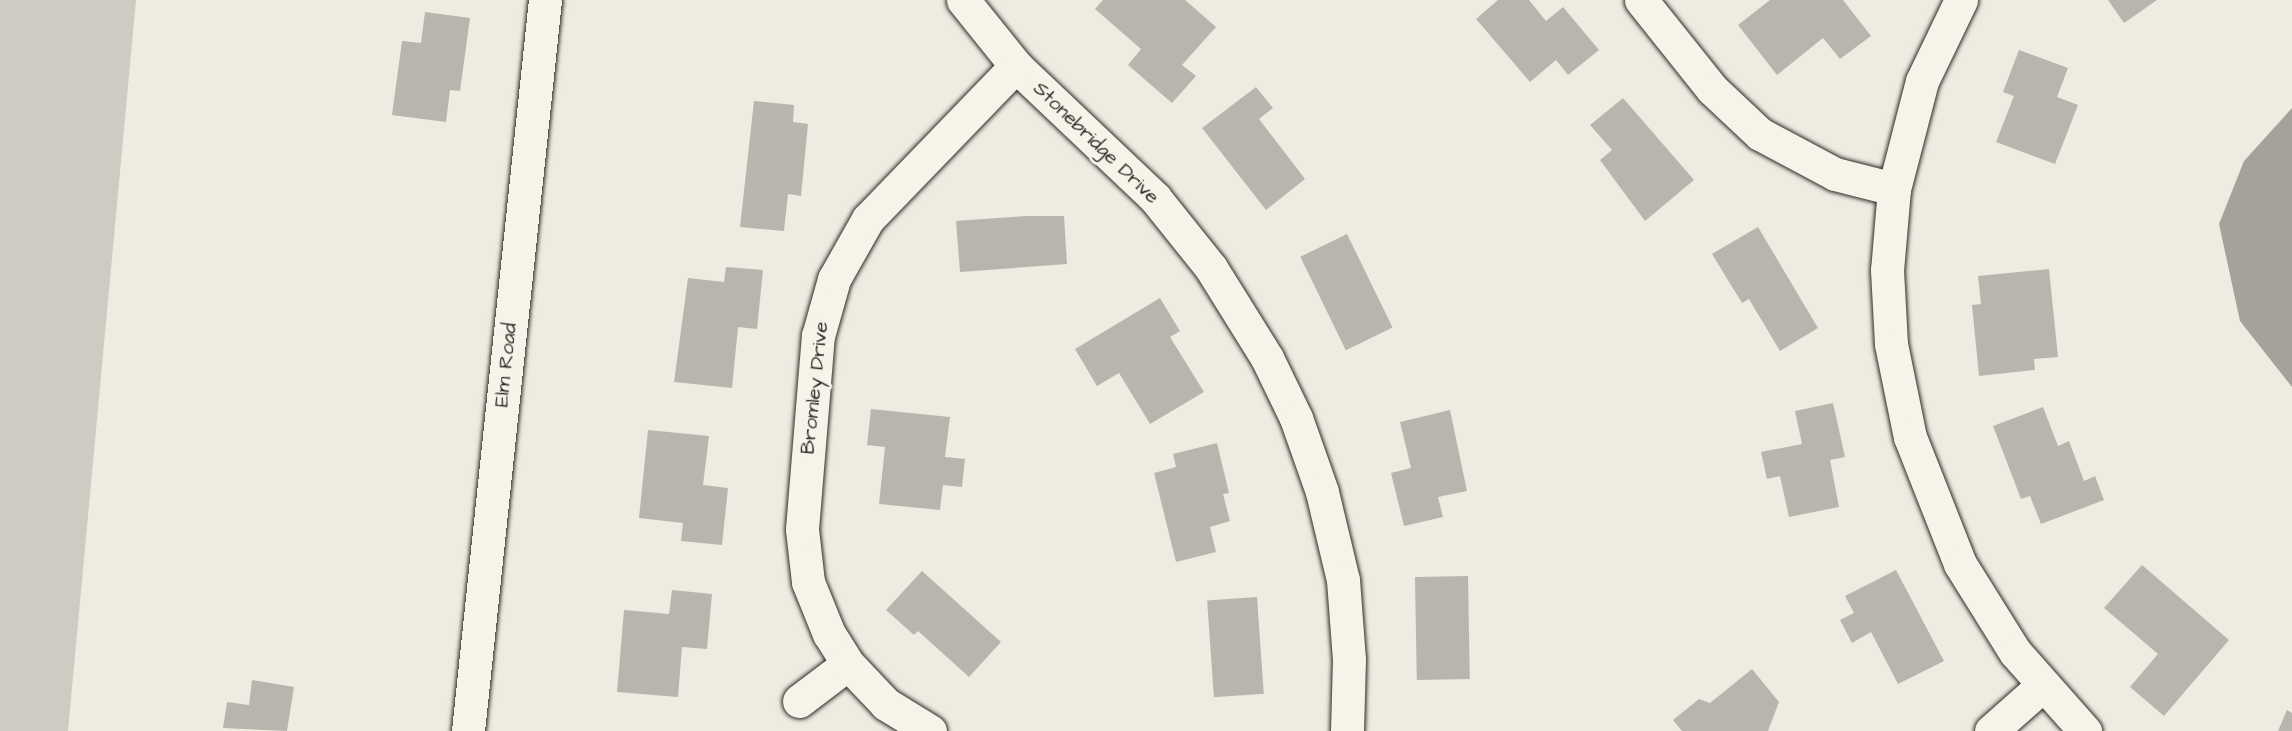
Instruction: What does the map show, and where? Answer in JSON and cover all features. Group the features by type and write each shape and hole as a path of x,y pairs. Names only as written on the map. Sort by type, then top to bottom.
{"street":[{"name":"Elm Road","path":"468,731 545,0"},
{"name":"Stonebridge Drive","path":"963,0 1017,66 1155,198 1211,268 1267,358 1296,418 1322,492 1343,580 1349,659 1347,731"},
{"path":"1641,0 1712,89 1760,134 1835,174 1894,189"},
{"path":"1962,0 1922,81 1894,189 1887,270 1892,344 1910,437 1960,564 2015,652 2085,731"},
{"name":"Bromley Drive","path":"930,731 886,704 848,664 817,607 802,529 824,308 849,248 873,212 1017,66"},
{"path":"799,701 848,664"},
{"path":"1991,731 2043,685"}],"shaded area":[{"path":"0,0 136,0 68,731 0,731"},
{"path":"2292,108 2292,387 2240,321 2219,224 2244,161"}],"building":[{"path":"1103,0 1185,0 1216,27 1182,65 1196,76 1172,103 1128,65 1141,49 1095,9"},
{"path":"1498,0 1529,0 1546,21 1563,7 1599,50 1568,75 1556,60 1530,82 1476,19"},
{"path":"1770,0 1843,0 1871,36 1840,59 1823,38 1777,75 1738,25"},
{"path":"2108,0 2157,0 2124,23"},
{"path":"425,12 470,18 460,91 450,90 446,122 392,115 402,41 421,43"},
{"path":"2019,50 2068,68 2057,97 2078,105 2055,164 1996,142 2014,96 2003,92"},
{"path":"1256,87 1273,108 1259,119 1305,179 1266,210 1202,128"},
{"path":"1623,98 1694,180 1645,221 1600,160 1612,150 1590,125"},
{"path":"754,101 794,105 793,122 808,124 801,196 788,194 784,231 740,227"},
{"path":"1064,216 1067,264 960,272 956,221"},
{"path":"1758,227 1818,328 1780,351 1749,299 1742,303 1712,254"},
{"path":"1347,234 1393,327 1346,350 1300,257"},
{"path":"726,267 763,270 757,329 738,327 732,388 674,382 688,278 724,282"},
{"path":"2049,269 2058,357 2034,359 2035,370 1979,376 1972,305 1981,304 1978,276"},
{"path":"1160,298 1180,331 1170,337 1204,392 1150,424 1119,373 1097,386 1075,349"},
{"path":"1833,403 1845,457 1830,460 1839,507 1789,517 1780,476 1767,479 1761,452 1802,444 1795,411"},
{"path":"2043,407 2058,446 2069,441 2084,481 2095,476 2104,500 2041,524 2030,496 2021,499 1993,426"},
{"path":"871,409 950,417 945,457 965,459 962,487 943,485 940,510 879,504 885,447 867,445"},
{"path":"1450,410 1467,491 1438,497 1443,517 1404,526 1391,473 1411,468 1400,422"},
{"path":"648,430 709,436 703,485 728,488 722,545 681,541 683,523 639,518"},
{"path":"1217,443 1229,493 1223,494 1230,521 1210,527 1216,552 1176,562 1154,473 1176,467 1173,454"},
{"path":"2142,565 2229,640 2164,716 2130,687 2158,654 2104,608"},
{"path":"1896,570 1944,661 1898,684 1871,632 1852,643 1840,620 1854,613 1845,596"},
{"path":"922,571 1001,642 969,677 918,631 914,635 886,610"},
{"path":"1468,576 1470,679 1417,680 1415,577"},
{"path":"672,590 712,594 707,649 682,647 678,697 617,692 624,610 669,614"},
{"path":"1257,597 1264,694 1214,697 1207,600"},
{"path":"1752,669 1779,702 1768,731 1682,731 1673,720 1699,699 1710,703"},
{"path":"252,680 294,687 287,731 223,728 227,702 249,705"},
{"path":"2287,710 2292,713 2292,731 2278,731"}]}
